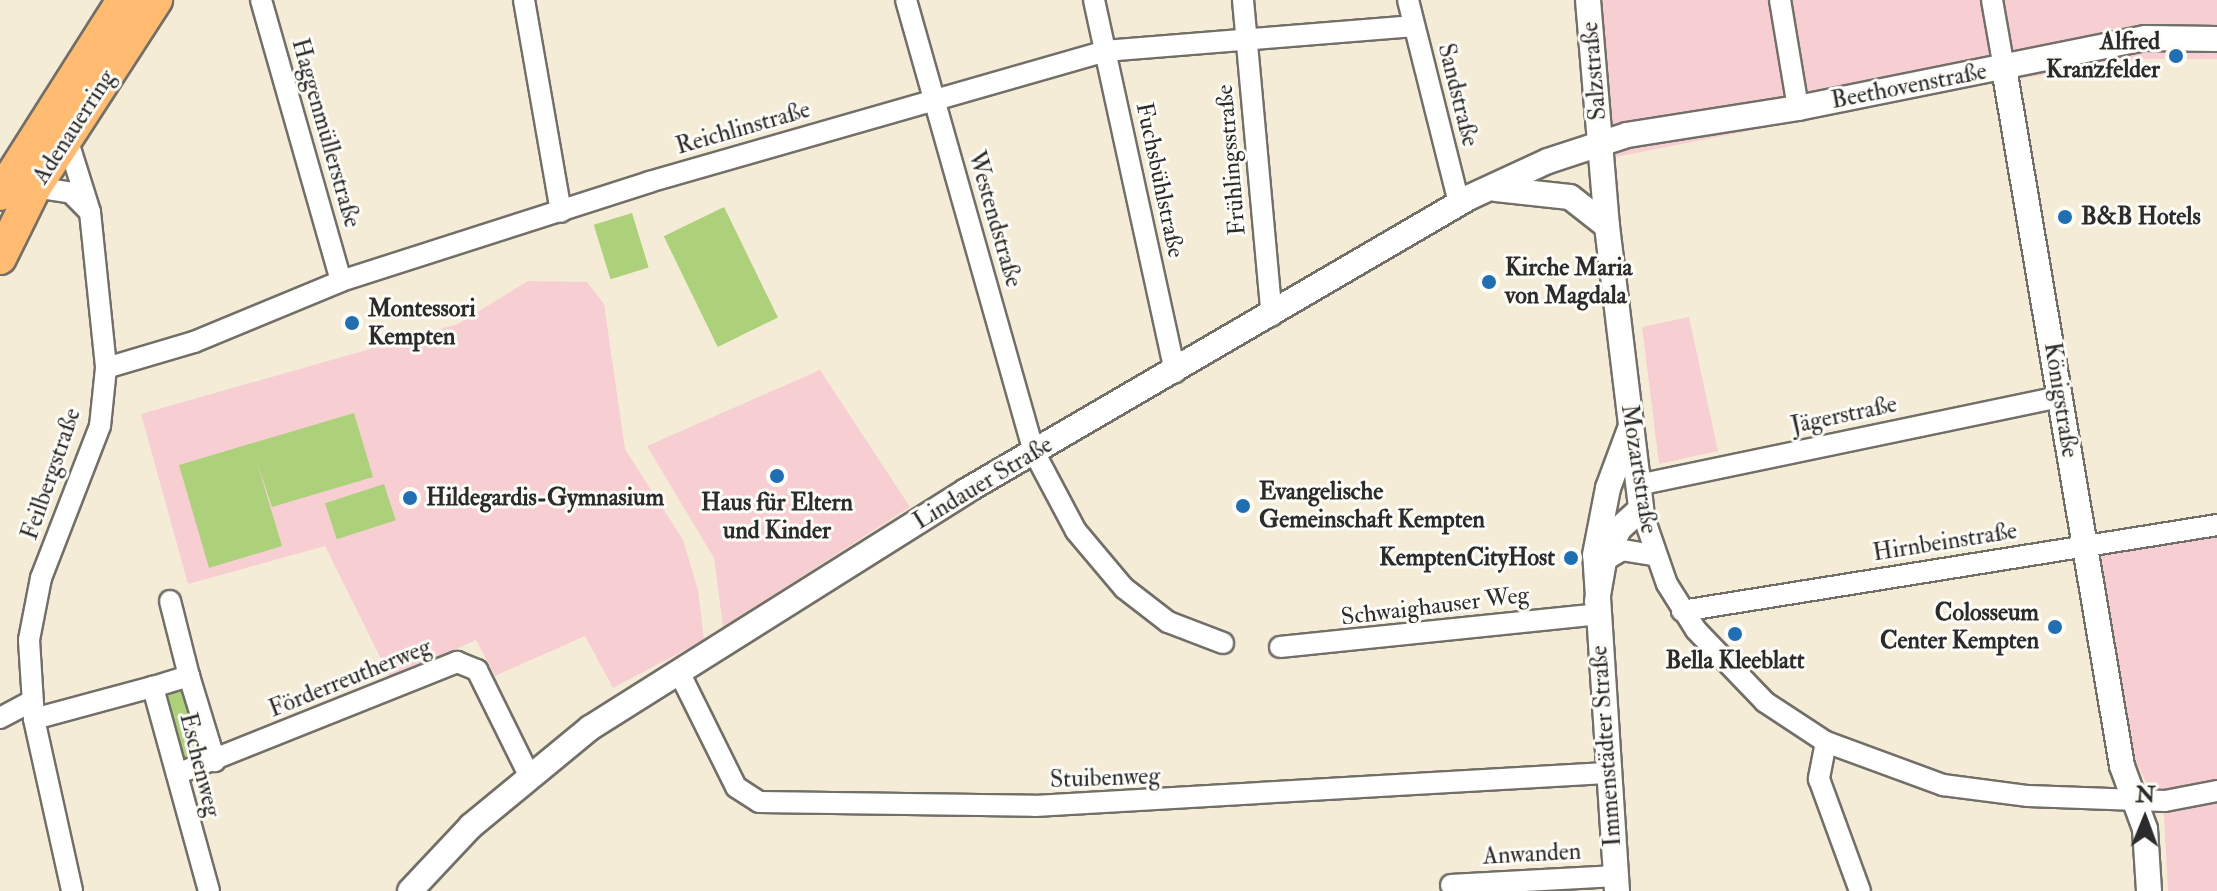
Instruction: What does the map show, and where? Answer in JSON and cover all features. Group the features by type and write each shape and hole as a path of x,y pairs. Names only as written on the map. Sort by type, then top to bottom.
{"main road":[{"name":"Adenauerring","path":"0,258 35,187 59,125 123,0"},
{"name":"Adenauerring","path":"0,194 59,125 87,107 156,0"}],"street":[{"name":"Haggenmüllerstraße","path":"261,0 341,281"},
{"path":"524,0 561,212"},
{"name":"Westendstraße","path":"906,0 1034,452"},
{"name":"Fuchsbühlstraße","path":"1094,0 1175,372"},
{"name":"Frühlingsstraße","path":"1243,0 1272,316"},
{"name":"Sandstraße","path":"1408,0 1459,203"},
{"name":"Salzstraße","path":"1588,0 1601,142"},
{"path":"1780,0 1798,108"},
{"name":"Königstraße","path":"1992,0 2122,766 2137,798 2145,829 2149,891"},
{"name":"Reichlinstraße","path":"106,368 194,342 341,281 934,99 1105,51 1246,37 1414,26"},
{"name":"Beethovenstraße","path":"1601,142 1798,108 2145,38 2217,39"},
{"name":"Feilbergstraße","path":"81,170 87,107"},
{"name":"Feilbergstraße","path":"59,125 81,170 90,212 106,368 100,426 41,578 29,640 33,710 72,891"},
{"name":"Lindauer Straße","path":"410,891 529,775 590,728 1034,452 1272,316 1459,203 1601,142"},
{"name":"Mozartstraße","path":"1601,142 1607,226 1641,509 1654,555 1682,611 1720,659 1765,702 1826,742 1943,785 2028,796 2180,799 2217,791"},
{"path":"35,187 71,193 90,212"},
{"path":"1488,189 1570,197 1607,226"},
{"name":"Jägerstraße","path":"1638,485 2061,397"},
{"name":"Immenstädter Straße","path":"1616,883 1597,608 1600,521 1631,426"},
{"path":"1034,452 1076,531 1124,588 1168,622 1223,643"},
{"name":"Immenstädter Straße","path":"1597,608 1604,561 1619,529 1641,509"},
{"name":"Hirnbeinstraße","path":"1682,611 2217,525"},
{"path":"1604,561 1622,550 1654,555"},
{"name":"Eschenweg","path":"170,601 215,761"},
{"name":"Schwaighauser Weg","path":"1280,647 1597,608"},
{"name":"Förderreutherweg","path":"177,774 457,662 471,665 482,677 529,775"},
{"name":"Stuibenweg","path":"680,674 729,775 759,802 1035,806 1606,773"},
{"name":"Eschenweg","path":"189,676 153,687 209,891"},
{"path":"0,718 153,687"},
{"path":"1826,742 1819,779 1860,891"},
{"name":"Anwanden","path":"1451,885 1616,883"}],"shaded area":[{"path":"1598,0 2217,0 2217,59 2144,59 1993,83 1610,158"},
{"name":"Hildegardis-Gymnasium","path":"528,281 587,282 604,304 625,449 683,540 698,590 704,640 613,688 585,636 495,676 476,640 391,679 325,546 188,584 141,414 458,324"},
{"path":"1689,317 1718,451 1659,464 1642,327"},
{"name":"Haus für Eltern und Kinder","path":"820,370 910,507 723,627 714,558 647,446"},
{"path":"2217,532 2217,891 2168,891 2164,816 2138,766 2127,762 2091,550"}],"green space":[{"path":"724,207 778,318 718,347 664,236"},
{"path":"632,213 649,268 610,279 594,225"},
{"path":"354,413 373,477 272,507 256,459 282,546 209,568 179,465"},
{"path":"384,484 396,520 337,539 325,503"},
{"path":"186,689 204,752 182,759 164,695"}],"place":[{"name":"Alfred Kranzfelder","path":"2176,56"},
{"name":"B&B Hotels","path":"2065,217"},
{"name":"Kirche Maria von Magdala","path":"1489,282"},
{"name":"Montessori Kempten","path":"352,323"},
{"name":"Haus für Eltern und Kinder","path":"777,476"},
{"name":"Hildegardis-Gymnasium","path":"410,498"},
{"name":"Evangelische Gemeinschaft Kempten","path":"1243,506"},
{"name":"KemptenCityHost","path":"1571,558"},
{"name":"Colosseum Center Kempten","path":"2055,627"},
{"name":"Bella Kleeblatt","path":"1735,634"}]}
